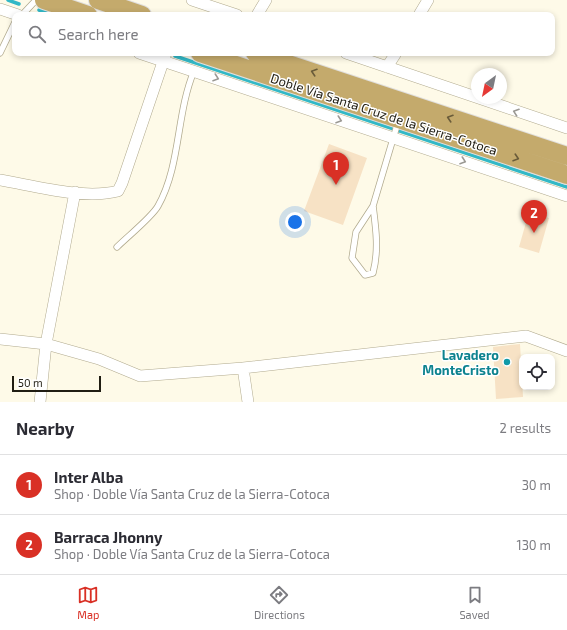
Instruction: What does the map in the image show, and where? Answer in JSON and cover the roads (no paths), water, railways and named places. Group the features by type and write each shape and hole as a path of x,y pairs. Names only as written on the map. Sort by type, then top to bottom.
{"highway":[{"path":"44,0 79,12"},
{"path":"98,0 133,12"},
{"name":"Doble Vía Santa Cruz de la Sierra-Cotoca","path":"209,56 567,175"},
{"name":"Doble Vía Santa Cruz de la Sierra-Cotoca","path":"264,56 567,156"}],"street":[{"path":"192,0 228,12"},
{"path":"259,12 266,0"},
{"path":"421,12 428,0"},
{"path":"0,9 12,13"},
{"path":"354,56 567,128"},
{"path":"387,68 394,56"},
{"path":"0,180 75,192 106,194 118,191 165,57 194,71 567,196"},
{"path":"40,402 46,344 75,192"},
{"path":"0,338 46,344 99,359 140,376 243,368 526,336 567,351"},
{"path":"243,368 248,402"}],"lane":[{"path":"25,12 36,0"},
{"path":"0,53 12,28"},
{"path":"117,247 158,208 169,181 187,87 194,71"},
{"path":"373,206 377,258 373,273 365,275 352,258 356,232 373,206 392,137 399,119"}],"waterway":[{"path":"8,0 19,4"},
{"path":"39,10 44,12"},
{"path":"175,56 567,187"}],"place":[{"name":"Inter Alba","path":"336,185"},
{"name":"Barraca Jhonny","path":"534,233"},
{"name":"Lavadero MonteCristo","path":"507,362"}]}
